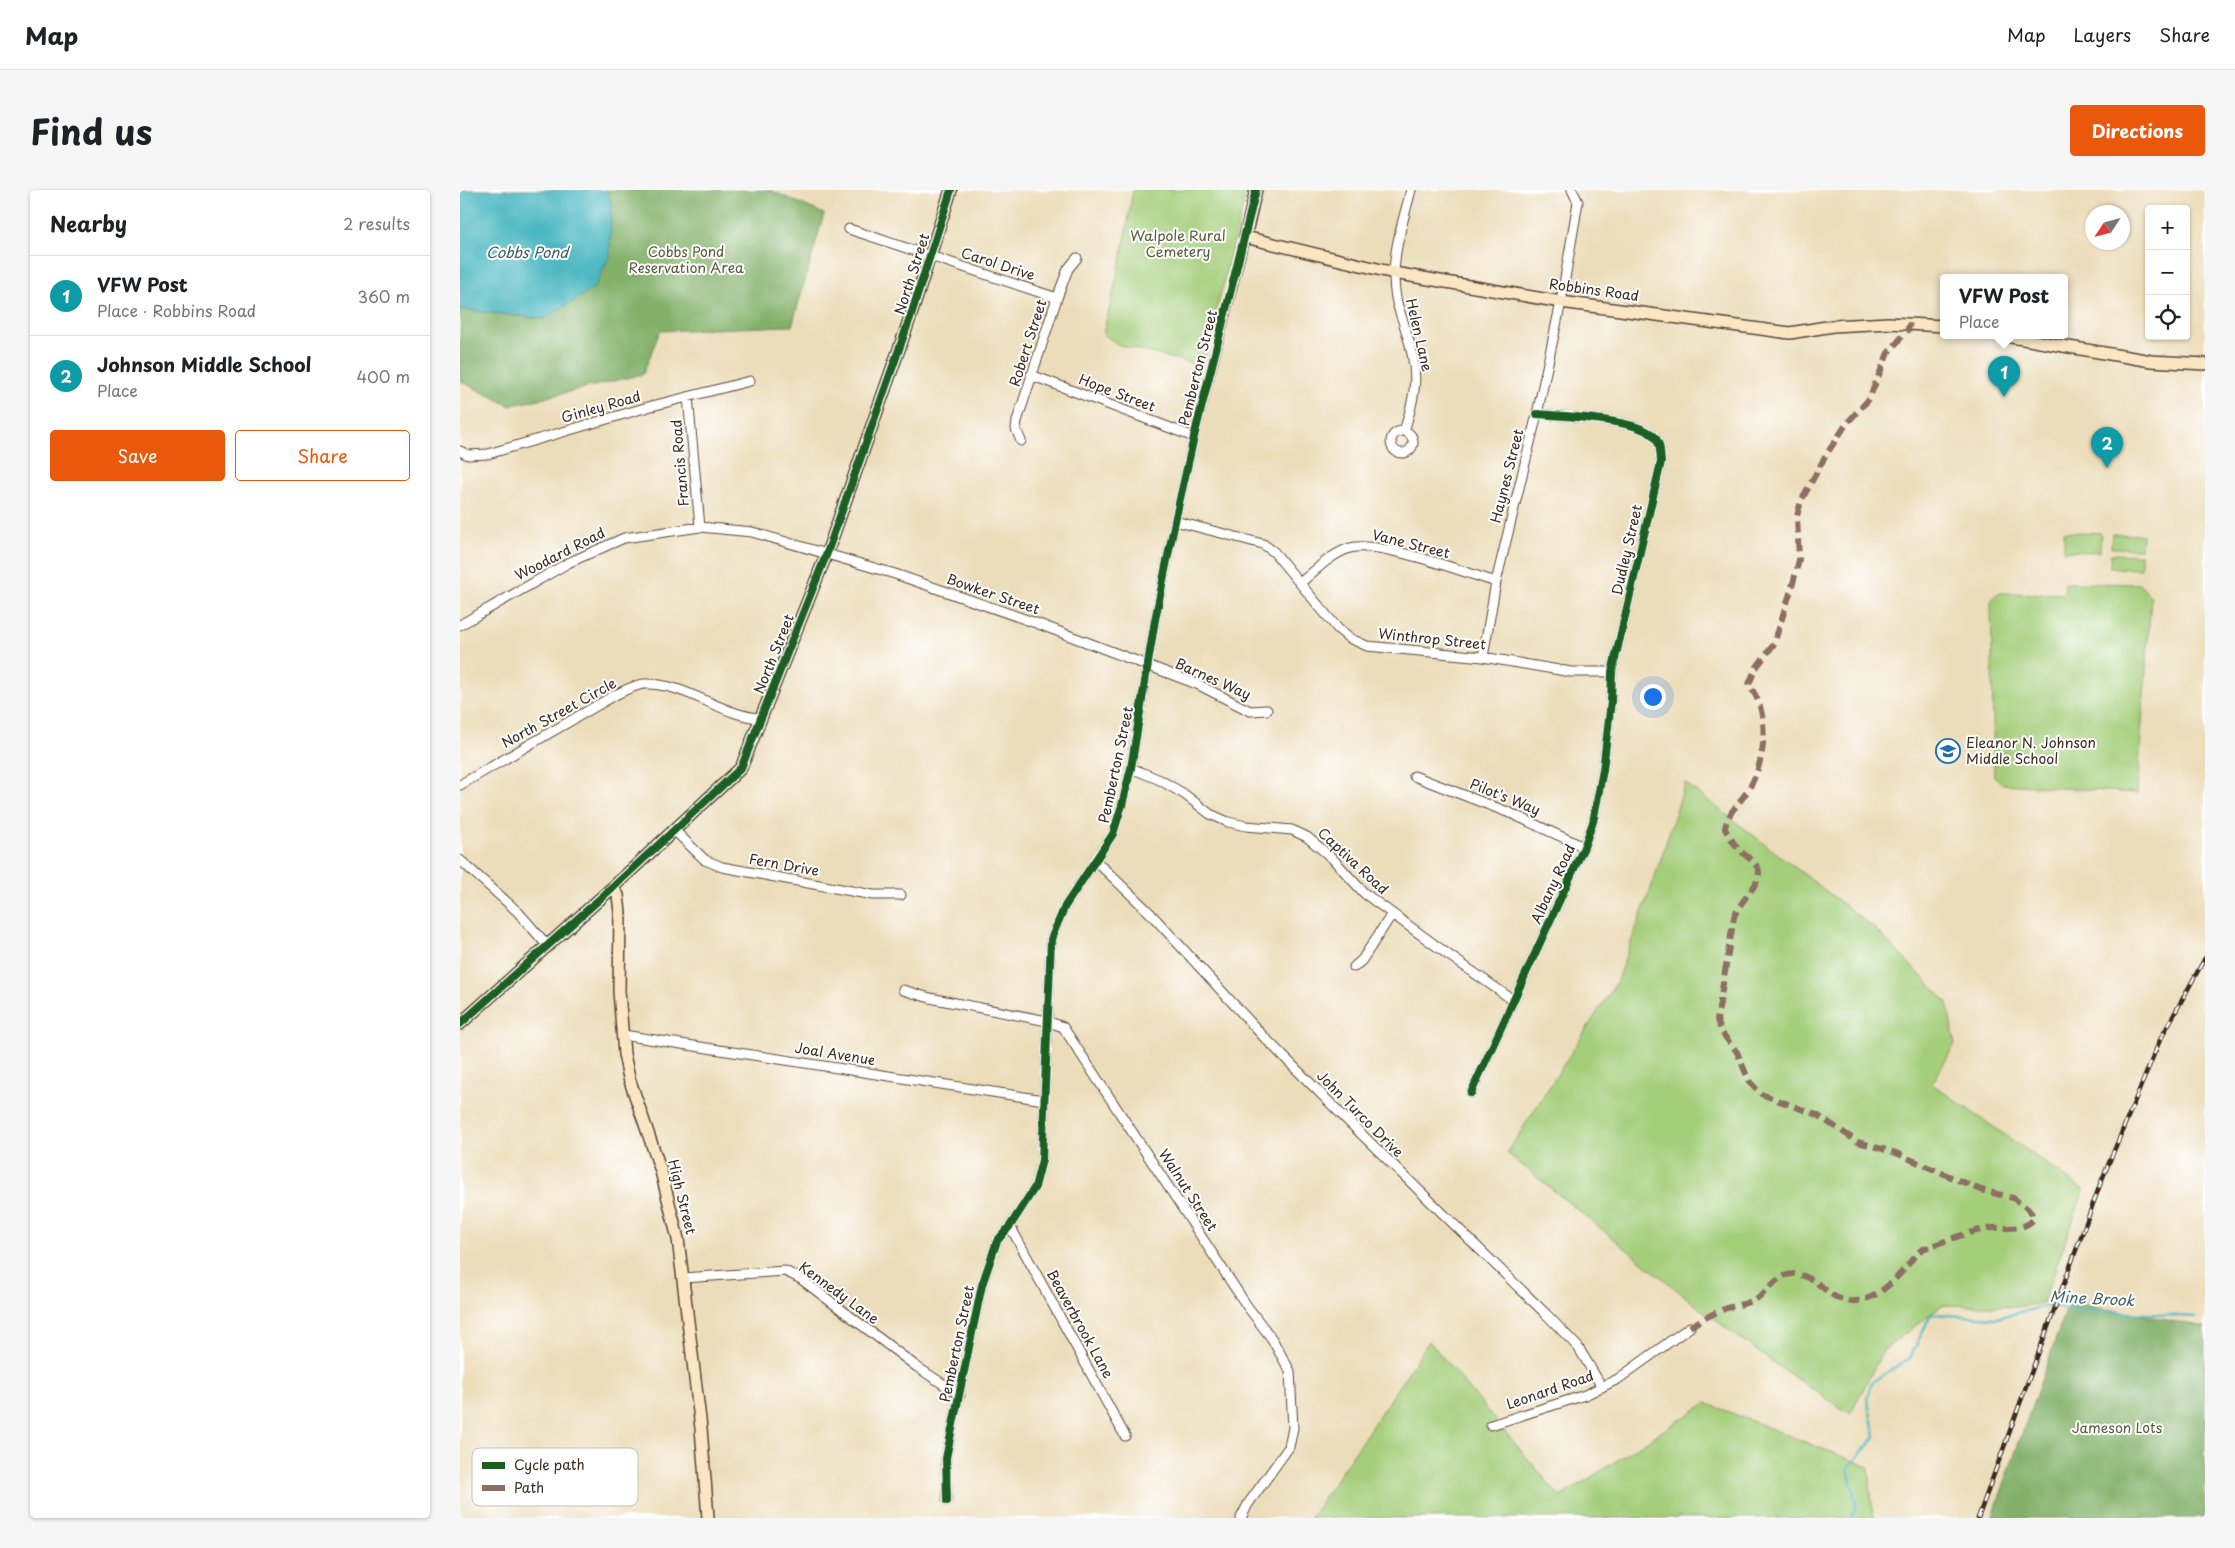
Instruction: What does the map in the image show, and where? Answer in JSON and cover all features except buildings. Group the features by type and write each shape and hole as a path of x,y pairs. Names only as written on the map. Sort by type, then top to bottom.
{"street":[{"name":"North Street","path":"460,1024 612,888 741,768 827,553 931,257 951,190"},
{"name":"Pemberton Street","path":"947,1500 946,1458 960,1395 970,1332 982,1285 997,1241 1010,1226 1035,1187 1044,1147 1044,1100 1051,939 1065,906 1113,834 1131,768 1175,521 1194,437 1256,190"},
{"name":"Helen Lane","path":"1404,431 1411,410 1416,372 1396,299 1394,273 1395,250 1411,190"},
{"name":"Haynes Street","path":"1483,657 1496,582 1537,414 1561,302 1578,202 1572,190"},
{"name":"Carol Drive","path":"849,229 1057,298"},
{"name":"Robbins Road","path":"1245,237 1394,273 1561,302 1790,333 1833,326 1889,323 1940,326"},
{"name":"Robert Street","path":"1021,441 1016,429 1017,421 1031,375 1068,269 1077,258"},
{"path":"2024,339 2151,360 2205,364"},
{"name":"Hope Street","path":"1031,375 1194,437"},
{"name":"Ginley Road","path":"460,451 468,455 488,454 750,381"},
{"name":"Francis Road","path":"688,397 700,527"},
{"name":"Dudley Street","path":"1537,414 1622,424 1642,429 1653,435 1660,446 1661,462 1612,672"},
{"name":"Winthrop Street","path":"1175,521 1263,544 1274,552 1338,629 1349,638 1368,646 1483,657 1571,672 1612,672"},
{"name":"Woodard Road","path":"460,625 568,563 624,538 700,527 752,532 827,553"},
{"name":"Vane Street","path":"1300,583 1333,555 1362,546 1404,554 1496,582"},
{"name":"Bowker Street","path":"827,553 895,574 1036,623 1148,666"},
{"name":"Barnes Way","path":"1148,666 1197,684 1250,711 1267,710"},
{"name":"Albany Road","path":"1471,1093 1584,847 1593,822 1603,770 1611,700 1612,672"},
{"name":"North Street Circle","path":"460,785 615,695 642,684 669,687 747,718 761,718"},
{"name":"Captiva Road","path":"1131,768 1160,780 1184,794 1210,814 1228,822 1246,826 1292,830 1307,837 1332,858 1364,893 1513,1000"},
{"name":"Pilot's Way","path":"1414,776 1510,813 1584,847"},
{"name":"Fern Drive","path":"674,831 705,860 722,867 874,896 901,894"},
{"path":"460,860 518,912 547,945"},
{"name":"John Turco Drive","path":"1096,861 1150,913 1263,1036 1348,1122 1479,1246 1578,1347 1602,1387"},
{"name":"High Street","path":"612,888 618,895 620,913 619,991 629,1078 661,1171 678,1239 701,1428 708,1518"},
{"path":"1354,967 1362,960 1392,914"},
{"name":"Walnut Street","path":"903,990 930,998 1047,1021 1058,1024 1066,1030 1288,1365 1292,1390 1293,1428 1288,1447 1248,1504 1241,1518"},
{"name":"Joal Avenue","path":"623,1035 1044,1100"},
{"name":"Beaverbrook Lane","path":"1010,1226 1125,1436"},
{"name":"Kennedy Lane","path":"683,1278 785,1271 801,1279 917,1367 960,1395"},
{"name":"Leonard Road","path":"1491,1425 1585,1395 1602,1387 1618,1379 1690,1327"}],"green space":[{"name":"Cobbs Pond Reservation Area","path":"607,190 770,190 824,214 792,326 660,331 643,374 510,406 460,381 460,309 544,319 611,204"},
{"name":"Walpole Rural Cemetery","path":"1133,190 1247,190 1204,359 1199,365 1119,345 1103,334 1122,256"},
{"path":"2064,532 2101,533 2100,552 2064,551"},
{"path":"2112,534 2142,535 2141,549 2111,548"},
{"path":"2111,554 2141,555 2141,569 2110,568"},
{"path":"2065,583 2139,584 2151,597 2137,793 2002,784 1994,776 1991,601 1998,593 2064,594"},
{"path":"1685,783 1873,927 1947,1002 1955,1044 1932,1084 2084,1190 2043,1303 2015,1307 1942,1305 1883,1351 1850,1414 1779,1367 1703,1311 1507,1153 1616,983 1655,877"},
{"name":"Jameson Lots","path":"2069,1302 2205,1327 2205,1518 1992,1518"},
{"path":"1429,1341 1560,1497 1706,1403 1869,1467 1873,1518 1681,1518 1678,1516 1678,1518 1310,1518"}],"water":[{"name":"Cobbs Pond","path":"460,190 607,190 611,204 610,256 594,288 544,319 460,309"}],"waterway":[{"name":"Mine Brook","path":"1851,1518 1856,1505 1848,1468 1875,1437 1867,1398 1872,1382 1910,1358 1931,1314 1996,1318 2050,1305 2063,1309 2195,1317"}],"railway":[{"path":"1978,1518 2101,1182 2160,1040 2205,958"}],"marked path":[{"path":"1690,1327 1727,1308 1756,1299 1781,1277 1793,1274 1809,1278 1835,1297 1843,1300 1851,1301 1869,1298 1887,1286 1903,1271 1916,1254 1923,1249 1976,1231 2019,1227 2033,1220 2032,1214 2028,1209 2013,1198 1981,1190 1896,1153 1858,1142 1817,1115 1761,1094 1749,1081 1737,1052 1722,1033 1717,1020 1734,917 1759,877 1755,863 1737,847 1725,829 1730,815 1752,783 1760,761 1764,736 1763,724 1757,699 1749,684 1756,668 1774,644 1792,587 1799,560 1797,516 1801,501 1826,455 1847,423 1869,399 1888,353 1907,331 1910,323"}],"cycle path":[{"path":"460,1024 612,888 741,768 827,553 910,318 951,190"},
{"path":"947,1501 946,1458 982,1285 997,1241 1010,1226 1035,1187 1042,1160 1051,939 1065,906 1113,834 1122,805 1131,768 1155,620 1175,521 1194,437 1256,190"},
{"path":"1471,1093 1584,847 1593,822 1603,770 1611,701 1612,672 1661,462 1658,442 1654,436 1645,430 1598,419 1537,414"}],"place":[{"name":"VFW Post","path":"2004,397"},
{"name":"Johnson Middle School","path":"2107,468"},
{"name":"Eleanor N. Johnson Middle School","path":"1948,751"}]}
